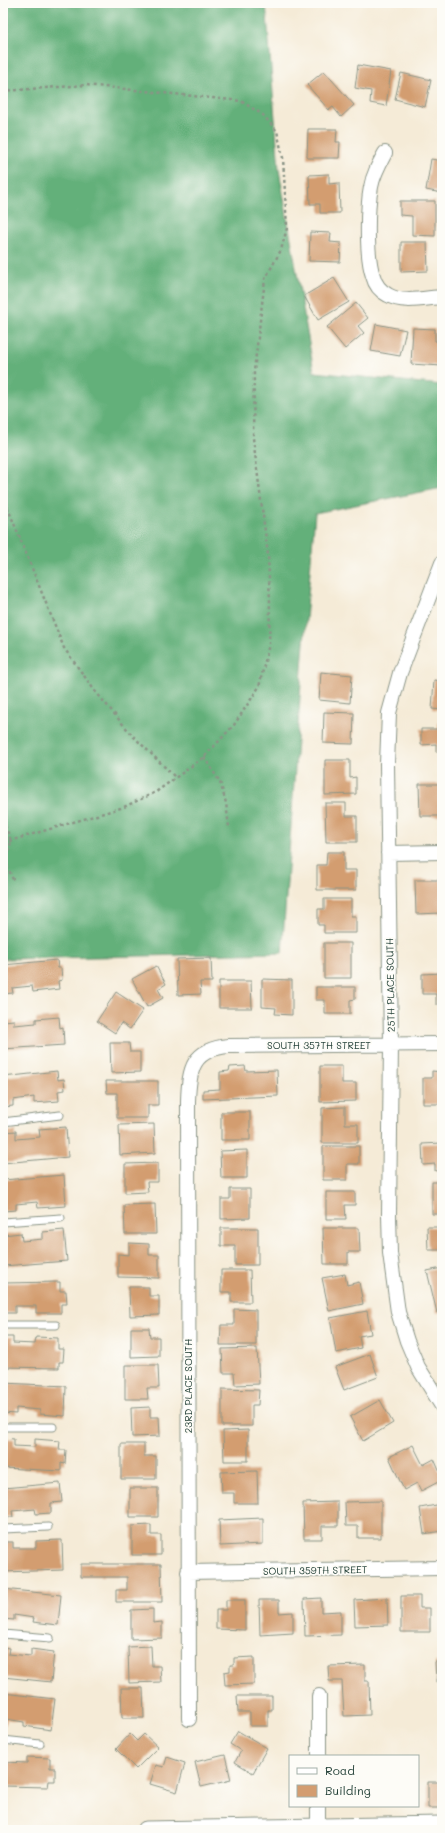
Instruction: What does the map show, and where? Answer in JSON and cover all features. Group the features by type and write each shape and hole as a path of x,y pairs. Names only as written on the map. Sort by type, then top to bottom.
{"street":[{"path":"385,153 374,176 370,198 369,249 374,280 382,291 395,298 412,299 442,297"},
{"name":"25TH PLACE SOUTH","path":"442,563 400,673 390,713 386,764 391,1045 389,1215 394,1284 398,1312 407,1341 418,1367 442,1406"},
{"path":"388,853 442,852"},
{"name":"SOUTH 357TH STREET","path":"199,1056 212,1049 229,1046 442,1044"},
{"name":"23RD PLACE SOUTH","path":"189,1720 188,1101 190,1074 195,1061 199,1056"},
{"name":"SOUTH 359TH STREET","path":"188,1572 442,1568"},
{"path":"318,1755 319,1696"},
{"path":"318,1807 318,1826"},
{"path":"146,1830 442,1825"}],"lane":[{"path":"3,1122 60,1115"},
{"path":"3,1222 61,1218"},
{"path":"3,1325 56,1325"},
{"path":"3,1427 53,1428"},
{"path":"3,1529 48,1527"},
{"path":"3,1634 50,1638"},
{"path":"3,1740 40,1744"}],"path":[{"path":"3,91 86,85 241,101 263,114 277,131 283,158 287,228 281,250 266,279 254,370 253,438 268,555 269,644 259,687 234,725 204,757 156,792 124,807 3,843"},
{"path":"3,496 64,648 95,691 132,735 176,778"},
{"path":"204,757 220,782 226,803 229,827"},
{"path":"3,820 11,841 6,863 14,882"}],"green space":[{"path":"3,3 266,3 279,170 314,372 442,385 442,488 315,513 303,655 282,953 3,959"}],"building":[{"path":"358,65 391,71 386,106 370,103 371,91 355,88"},
{"path":"324,71 354,105 341,117 333,107 329,110 307,85"},
{"path":"401,73 431,80 425,107 395,99"},
{"path":"308,129 337,129 336,142 340,142 339,158 307,158"},
{"path":"431,159 442,161 442,193 426,190"},
{"path":"329,174 329,184 339,183 340,213 320,213 320,204 310,204 309,175"},
{"path":"400,201 435,201 435,236 412,235 412,216 400,215"},
{"path":"310,232 331,233 330,242 341,243 340,262 309,261"},
{"path":"401,242 427,242 428,271 401,272"},
{"path":"334,278 349,302 318,320 304,296"},
{"path":"356,303 368,318 358,326 364,333 345,349 327,327"},
{"path":"376,324 406,330 400,356 371,351"},
{"path":"413,328 435,329 435,341 442,342 442,366 411,364"},
{"path":"321,672 352,675 350,703 319,700"},
{"path":"434,680 442,681 442,710 432,709"},
{"path":"324,712 354,713 353,744 323,743"},
{"path":"439,718 442,718 442,752 436,752 436,744 421,745 421,729 438,729"},
{"path":"325,760 350,760 350,778 356,777 356,794 325,795"},
{"path":"419,784 442,784 442,816 420,816"},
{"path":"325,803 346,803 346,816 357,816 357,842 326,842"},
{"path":"327,852 344,852 344,870 356,870 356,890 317,890 317,865 326,865"},
{"path":"415,880 442,880 442,913 416,914"},
{"path":"324,899 351,899 351,916 356,916 356,933 324,933 324,925 318,925 318,909 324,909"},
{"path":"324,943 351,943 351,978 324,978"},
{"path":"211,958 212,982 200,982 201,994 178,995 177,959"},
{"path":"57,960 58,968 61,968 62,980 58,981 59,989 33,992 32,986 12,988 13,993 3,994 3,965"},
{"path":"156,966 166,984 158,989 163,998 147,1007 132,979"},
{"path":"442,973 442,1004 436,1004 436,994 422,994 422,974"},
{"path":"262,979 292,980 292,1015 275,1014 276,1008 262,1007"},
{"path":"219,981 251,981 252,1008 219,1008"},
{"path":"316,987 355,987 355,999 350,1000 350,1014 325,1014 325,1000 316,1000"},
{"path":"116,992 143,1010 130,1029 121,1023 115,1033 97,1021"},
{"path":"59,1017 60,1028 63,1027 64,1045 3,1049 3,1021 14,1020 14,1025 36,1023 36,1019"},
{"path":"110,1043 129,1043 130,1052 140,1052 140,1072 111,1073"},
{"path":"245,1066 246,1071 277,1070 278,1096 203,1099 203,1090 220,1089 220,1072 229,1071 230,1067"},
{"path":"320,1066 342,1066 342,1083 356,1083 356,1101 320,1102"},
{"path":"57,1071 58,1080 64,1079 65,1090 58,1091 59,1101 34,1103 34,1097 13,1100 13,1106 3,1107 3,1077"},
{"path":"432,1071 442,1072 442,1104 423,1104 423,1078 432,1078"},
{"path":"106,1081 158,1081 158,1105 148,1105 148,1118 117,1118 117,1093 107,1093"},
{"path":"345,1107 345,1124 358,1124 358,1143 322,1143 322,1108"},
{"path":"221,1112 250,1112 250,1140 221,1140"},
{"path":"154,1124 155,1153 120,1155 119,1125"},
{"path":"66,1127 68,1157 3,1163 3,1132 16,1131 16,1139 40,1137 39,1129"},
{"path":"442,1143 442,1170 435,1171 435,1164 423,1165 422,1144"},
{"path":"323,1146 359,1146 359,1164 347,1164 347,1180 323,1180"},
{"path":"247,1150 247,1178 221,1178 220,1151"},
{"path":"158,1163 158,1182 147,1182 148,1192 125,1193 125,1164"},
{"path":"64,1175 66,1206 38,1208 37,1202 16,1204 16,1210 3,1211 3,1180"},
{"path":"432,1182 442,1182 442,1214 432,1214"},
{"path":"230,1189 250,1189 250,1218 221,1219 221,1199 230,1199"},
{"path":"326,1192 355,1192 355,1205 345,1205 346,1219 326,1219"},
{"path":"155,1204 156,1234 125,1234 124,1205"},
{"path":"427,1227 442,1227 442,1250 428,1250"},
{"path":"221,1228 258,1228 258,1265 235,1265 235,1246 221,1246"},
{"path":"323,1228 359,1228 360,1252 348,1252 348,1264 324,1264"},
{"path":"64,1230 67,1261 3,1266 3,1235 21,1233 22,1241 43,1239 43,1232"},
{"path":"129,1243 149,1244 149,1255 159,1255 159,1278 118,1277 118,1254 129,1255"},
{"path":"442,1268 442,1312 437,1313 427,1271"},
{"path":"221,1270 250,1270 251,1302 231,1302 231,1292 221,1292"},
{"path":"345,1274 347,1285 359,1282 363,1304 329,1311 322,1278"},
{"path":"60,1282 60,1291 66,1291 67,1304 61,1304 61,1313 36,1313 36,1306 15,1306 15,1313 3,1313 3,1283"},
{"path":"129,1287 149,1287 149,1296 159,1296 159,1315 130,1316"},
{"path":"234,1309 256,1310 256,1345 220,1345 221,1325 234,1325"},
{"path":"367,1311 371,1334 359,1336 361,1348 336,1353 330,1318"},
{"path":"131,1328 149,1328 150,1337 159,1337 159,1356 131,1357"},
{"path":"3,1337 13,1337 13,1343 35,1344 36,1337 58,1338 58,1349 64,1349 63,1362 59,1362 59,1368 3,1367"},
{"path":"257,1348 259,1384 235,1385 234,1373 223,1373 222,1349"},
{"path":"370,1354 378,1377 344,1390 335,1367"},
{"path":"125,1365 158,1365 159,1388 147,1388 148,1399 125,1399"},
{"path":"3,1383 66,1386 65,1416 40,1414 40,1410 16,1408 16,1414 3,1413"},
{"path":"222,1389 259,1390 258,1405 252,1405 252,1426 222,1426"},
{"path":"380,1400 393,1423 363,1441 350,1417"},
{"path":"150,1407 150,1417 159,1417 160,1436 132,1437 131,1408"},
{"path":"248,1430 248,1461 224,1461 223,1431"},
{"path":"3,1438 14,1439 14,1446 35,1447 35,1439 60,1441 59,1450 66,1450 65,1464 61,1463 61,1471 3,1468"},
{"path":"121,1444 144,1444 144,1456 156,1456 156,1479 121,1479"},
{"path":"413,1445 423,1465 434,1459 442,1477 442,1480 421,1491 417,1483 404,1490 389,1457"},
{"path":"257,1471 258,1503 234,1503 234,1493 222,1493 221,1472"},
{"path":"60,1483 62,1502 51,1503 51,1513 36,1514 35,1509 12,1511 13,1517 3,1517 3,1488"},
{"path":"130,1488 158,1488 158,1517 130,1517"},
{"path":"381,1501 381,1538 358,1538 358,1526 346,1526 345,1502"},
{"path":"338,1502 338,1526 322,1526 322,1539 304,1539 303,1503"},
{"path":"442,1504 442,1531 424,1534 420,1508"},
{"path":"263,1518 263,1544 220,1546 219,1520"},
{"path":"151,1525 151,1535 161,1535 161,1555 132,1555 132,1526"},
{"path":"62,1540 63,1570 3,1572 3,1542 13,1542 13,1548 36,1548 36,1541"},
{"path":"81,1564 161,1564 162,1602 116,1602 116,1590 127,1590 127,1577 81,1577"},
{"path":"3,1589 61,1595 58,1625 33,1622 34,1618 14,1615 14,1620 3,1619"},
{"path":"401,1596 420,1596 420,1608 430,1608 430,1632 401,1632"},
{"path":"321,1598 321,1612 341,1611 341,1635 305,1636 304,1599"},
{"path":"387,1598 388,1625 355,1626 354,1600"},
{"path":"226,1600 245,1600 245,1630 216,1629 216,1610 226,1610"},
{"path":"259,1600 279,1600 279,1613 293,1612 293,1633 260,1635"},
{"path":"153,1609 153,1623 162,1622 162,1638 131,1639 131,1610"},
{"path":"151,1646 152,1666 160,1666 161,1682 129,1683 128,1647"},
{"path":"3,1647 9,1648 8,1654 31,1656 31,1649 54,1652 51,1682 3,1677"},
{"path":"254,1657 254,1684 225,1685 224,1672 230,1671 230,1665 234,1665 234,1658"},
{"path":"435,1662 442,1662 442,1696 439,1696 439,1682 436,1682"},
{"path":"365,1665 365,1681 369,1681 370,1715 344,1716 342,1681 329,1681 328,1666"},
{"path":"121,1688 143,1688 144,1718 122,1718"},
{"path":"3,1693 55,1699 51,1730 24,1726 24,1722 6,1719 5,1725 3,1725"},
{"path":"237,1696 272,1696 272,1710 268,1710 268,1726 250,1726 250,1712 238,1712"},
{"path":"238,1731 267,1748 253,1773 235,1762 241,1751 230,1744"},
{"path":"130,1734 137,1741 144,1734 158,1747 136,1769 116,1749"},
{"path":"225,1755 231,1780 201,1787 195,1762"},
{"path":"27,1757 50,1758 50,1768 55,1768 55,1781 49,1781 48,1787 3,1786 3,1762 27,1763"},
{"path":"167,1757 185,1763 177,1792 150,1784 156,1765 164,1767"},
{"path":"428,1782 442,1782 442,1808 428,1808"}]}
